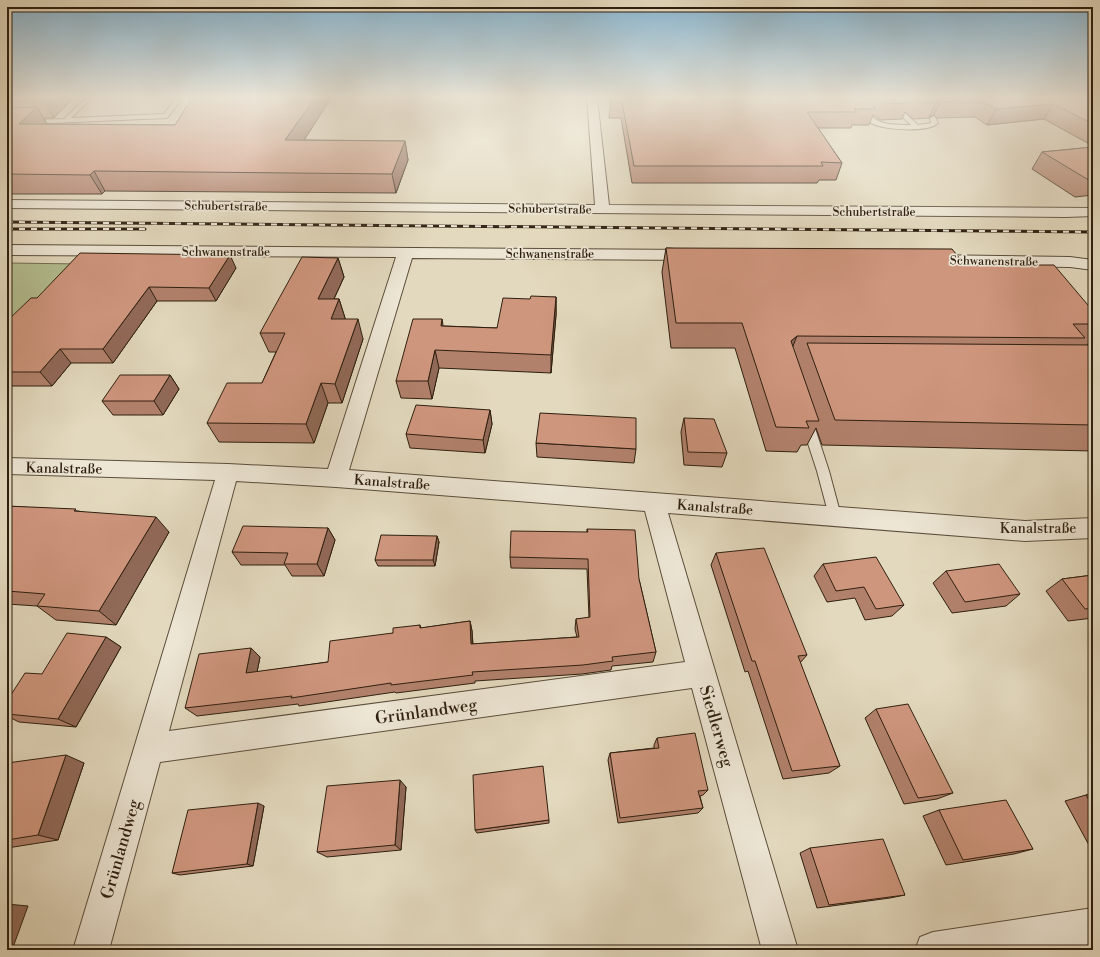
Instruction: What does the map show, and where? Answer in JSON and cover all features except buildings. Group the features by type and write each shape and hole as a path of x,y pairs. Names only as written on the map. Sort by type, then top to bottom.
{"street":[{"path":"596,143 602,209"},
{"name":"Schubertstraße","path":"7,204 1093,212"},
{"name":"Schwanenstraße","path":"7,250 712,255"},
{"name":"Kanalstraße","path":"336,478 406,254"},
{"name":"Schwanenstraße","path":"917,260 1046,267 1093,265"},
{"name":"Kanalstraße","path":"7,466 228,472 336,478 1025,531 1093,528"},
{"name":"Grünlandweg","path":"91,950 228,472"},
{"name":"Siedlerweg","path":"654,502 780,950"},
{"name":"Grünlandweg","path":"150,748 702,673"},
{"path":"933,950 1093,926"}],"lane":[{"path":"803,410 823,471 835,516"}],"green space":[{"path":"7,263 83,264 7,327"}],"railway":[{"path":"7,222 1093,232"},
{"path":"7,229 145,229"}]}
